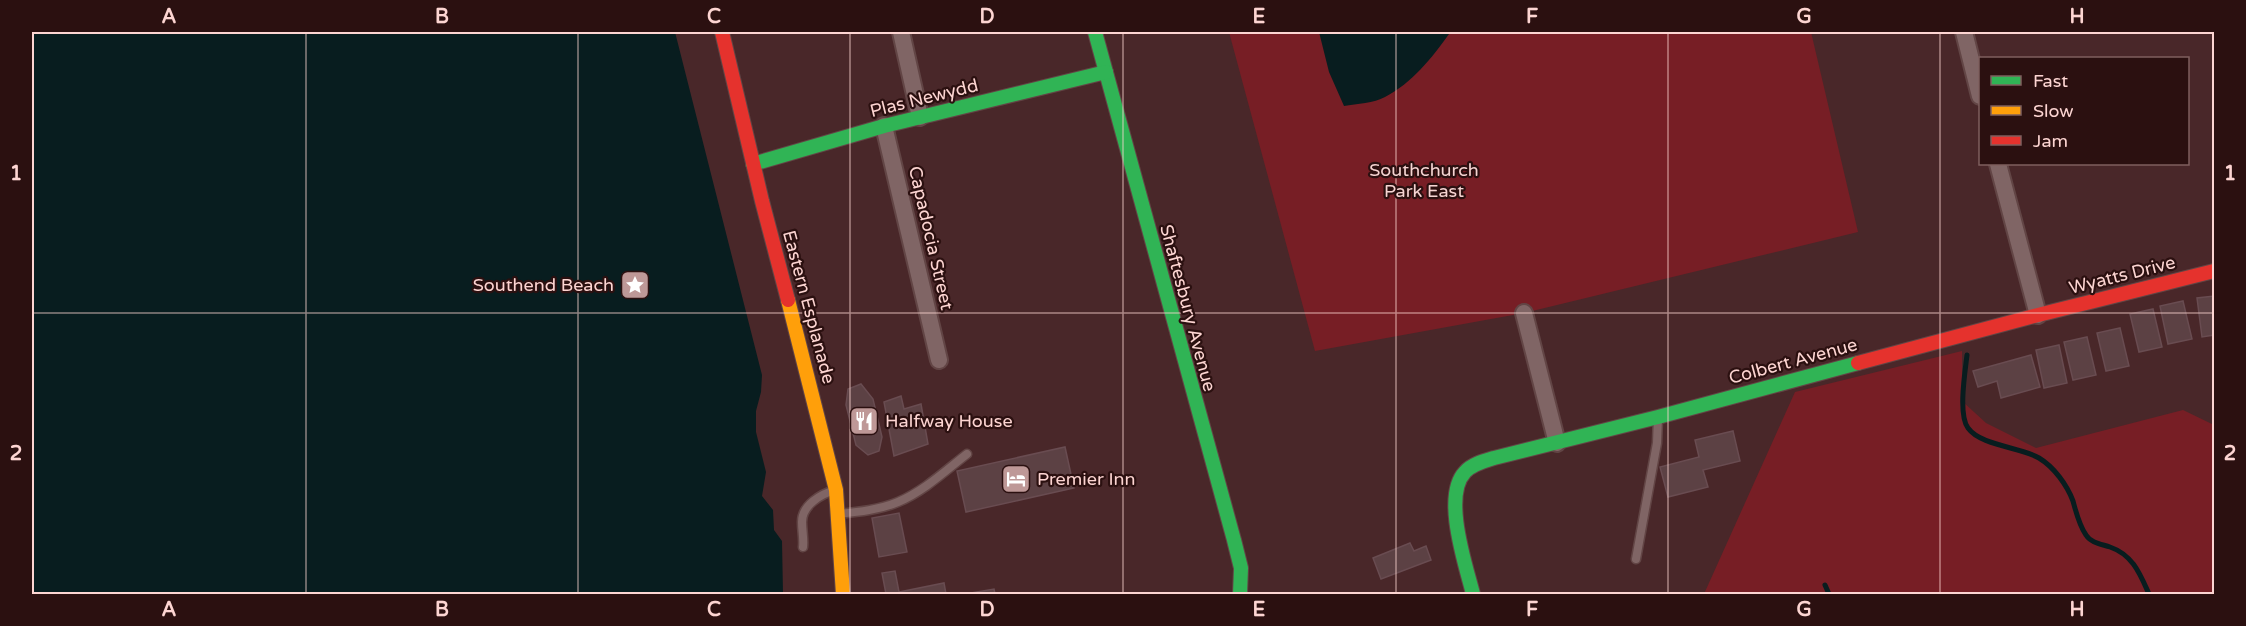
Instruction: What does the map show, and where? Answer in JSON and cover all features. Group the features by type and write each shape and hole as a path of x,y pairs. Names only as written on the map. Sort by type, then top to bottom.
{"street":[{"name":"Eastern Esplanade","path":"722,32 753,164 816,401 836,490 843,594"},
{"path":"901,32 920,117"},
{"name":"Shaftesbury Avenue","path":"1095,32 1234,540 1241,568 1240,594"},
{"path":"1964,32 1979,92"},
{"name":"Plas Newydd","path":"753,164 884,126 1106,72"},
{"name":"Capadocia Street","path":"884,126 939,360"},
{"path":"1998,165 2038,315"},
{"name":"Wyatts Drive","path":"2038,315 2214,271"},
{"path":"1524,312 1557,443"},
{"name":"Colbert Avenue","path":"1473,594 1456,510 1456,494 1462,476 1479,463 2038,315"}],"lane":[{"path":"1636,559 1657,443 1658,417"},
{"path":"837,514 867,511 896,503 934,480 967,454"},
{"path":"803,547 802,521 804,516 814,500 836,490"}],"green space":[{"name":"Southchurch Park East","path":"1229,32 1811,32 1858,232 1524,313 1315,351"},
{"path":"1962,351 1962,401 1986,423 2036,448 2183,410 2214,425 2214,594 1704,594 1795,392"}],"water":[{"path":"32,32 675,32 762,375 761,392 756,411 756,432 766,472 762,496 773,510 774,530 782,541 783,594 32,594"},
{"path":"1319,32 1448,32 1449,34 1421,69 1404,85 1376,101 1344,106 1329,72"}],"building":[{"path":"2214,296 2214,335 2202,337 2197,298"},
{"path":"2183,301 2192,339 2168,344 2160,306"},
{"path":"2153,309 2162,347 2139,352 2130,314"},
{"path":"2120,328 2129,366 2106,371 2097,333"},
{"path":"2087,337 2096,375 2073,380 2064,342"},
{"path":"2059,345 2067,383 2044,388 2036,350"},
{"path":"2031,355 2040,387 2001,398 1997,381 1978,387 1973,371"},
{"name":"Halfway House","path":"861,384 873,399 882,437 879,451 868,455 856,445 846,405 848,389"},
{"path":"901,396 904,409 921,404 928,444 894,456 884,402"},
{"path":"1733,431 1740,461 1703,470 1708,487 1668,497 1660,467 1699,457 1695,440"},
{"name":"Premier Inn","path":"1065,447 1074,488 966,512 957,471"},
{"path":"899,513 907,552 879,557 872,518"},
{"path":"1410,543 1414,551 1426,546 1431,560 1381,579 1373,558"},
{"path":"895,571 899,592 944,583 946,594 886,594 882,573"},
{"path":"994,589 995,594 965,594"}],"waterway":[{"path":"1967,355 1963,414 1968,428 1982,439 2031,454 2050,466 2067,489 2088,538 2125,555 2135,566 2149,594"},
{"path":"1825,585 1829,594"}],"traffic: fast":[{"path":"1095,32 1234,540 1241,568 1240,594"},
{"path":"753,164 884,126 1106,72"},
{"path":"1473,594 1461,549 1456,514 1458,483 1471,467 1494,458 1858,363"}],"traffic: slow":[{"path":"788,300 836,490 843,594"}],"traffic: jam":[{"path":"722,32 788,300"},
{"path":"1858,363 2214,271"}],"place":[{"name":"Southend Beach","path":"635,285"},
{"name":"Halfway House","path":"864,421"},
{"name":"Premier Inn","path":"1016,479"}]}
